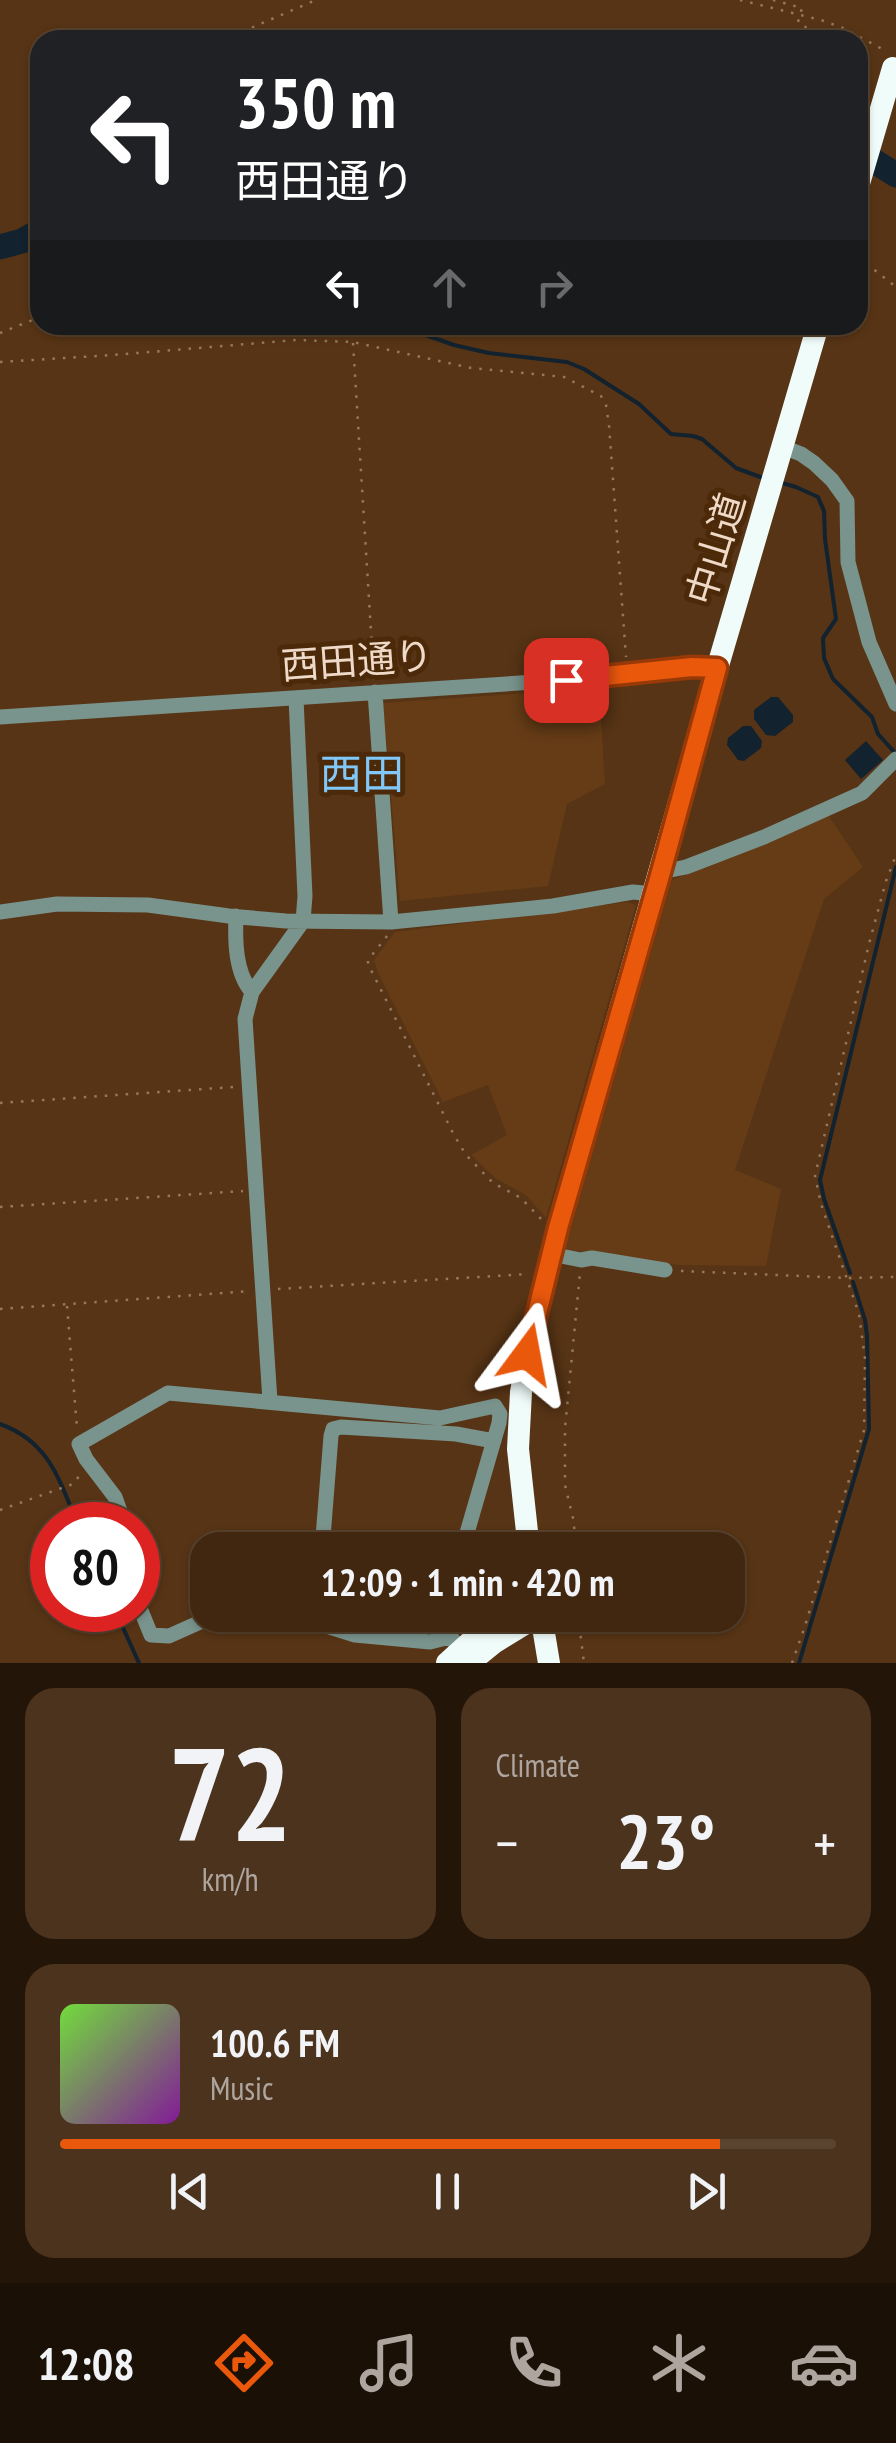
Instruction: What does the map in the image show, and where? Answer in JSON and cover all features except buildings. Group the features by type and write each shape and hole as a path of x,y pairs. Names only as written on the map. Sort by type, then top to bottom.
{"highway":[{"path":"868,147 890,58"},
{"name":"中山道","path":"527,1532 520,1482 519,1416 527,1354 548,1266 815,335"},
{"path":"460,1655 482,1632"},
{"path":"460,1655 512,1632"},
{"path":"543,1632 549,1663"}],"street":[{"path":"777,467 801,454 832,480 848,501 848,562 869,642 896,704"},
{"name":"西田通り","path":"0,717 717,668"},
{"path":"374,692 391,922"},
{"path":"270,1401 245,1019 252,992 302,921 305,896 296,698"},
{"path":"0,912 57,904 132,905 302,921 391,922 554,906 633,892 764,838 862,793 896,759"},
{"path":"236,916 242,980 252,992"},
{"path":"548,1266 592,1258 665,1270"},
{"path":"117,1502 78,1444 168,1393 440,1418 496,1406 500,1414 494,1441 467,1532"},
{"path":"323,1532 333,1430 341,1427 456,1434 494,1441"},
{"path":"150,1632 168,1636 190,1626"},
{"path":"346,1632 430,1642 460,1655"},
{"path":"448,1632 460,1655"}],"path":[{"path":"247,30 316,0"},
{"path":"740,0 847,30"},
{"path":"772,0 802,8 799,18"},
{"path":"799,18 813,30"},
{"path":"868,44 890,58"},
{"path":"868,265 896,287"},
{"path":"0,333 30,321"},
{"path":"0,362 296,340 353,342 470,368 564,377 601,396 606,405 626,672"},
{"path":"353,342 374,692"},
{"path":"792,1663 864,1430 863,1334 815,1176 869,944 896,855"},
{"path":"391,922 390,932 368,964 454,1134 466,1155 494,1183 521,1198 542,1221 558,1228"},
{"path":"0,1103 249,1086"},
{"path":"0,1207 256,1190"},
{"path":"574,1532 565,1485 565,1428 581,1260"},
{"path":"0,1309 523,1273 548,1266"},
{"path":"665,1270 896,1277"},
{"path":"66,1304 78,1444"},
{"path":"0,1510 72,1484"},
{"path":"580,1632 584,1663"}],"shaded area":[{"path":"599,688 605,784 567,804 548,886 400,901 383,703"},
{"path":"829,816 863,867 824,899 735,1170 781,1189 766,1266 677,1265 565,1249 672,880"},
{"path":"628,902 636,905 546,1218 526,1195 495,1178 471,1155 507,1135 488,1085 443,1102 374,960 395,932"}],"water":[{"path":"771,697 778,697 793,715 793,722 775,736 766,735 754,719 754,710"},
{"path":"743,726 751,726 762,741 761,748 744,761 738,760 727,745 728,738"},
{"path":"866,741 883,760 861,779 845,760"}],"waterway":[{"path":"868,157 896,175"},
{"path":"0,247 30,237"},
{"path":"426,335 489,353 567,362 584,369 639,404 671,434 702,439 736,468 763,478"},
{"path":"782,483 818,497 824,511 836,619 823,638 824,658 833,679 872,717 878,734 896,754"},
{"path":"850,1273 820,1180 896,867"},
{"path":"799,1663 869,1429 867,1336 853,1282"},
{"path":"0,1424 31,1441 42,1452 68,1502"},
{"path":"125,1632 139,1663"}],"district":[{"name":"西田","path":"362,774"}],"route":[{"path":"527,1354 558,1228 717,668 626,672 566,680"}]}
